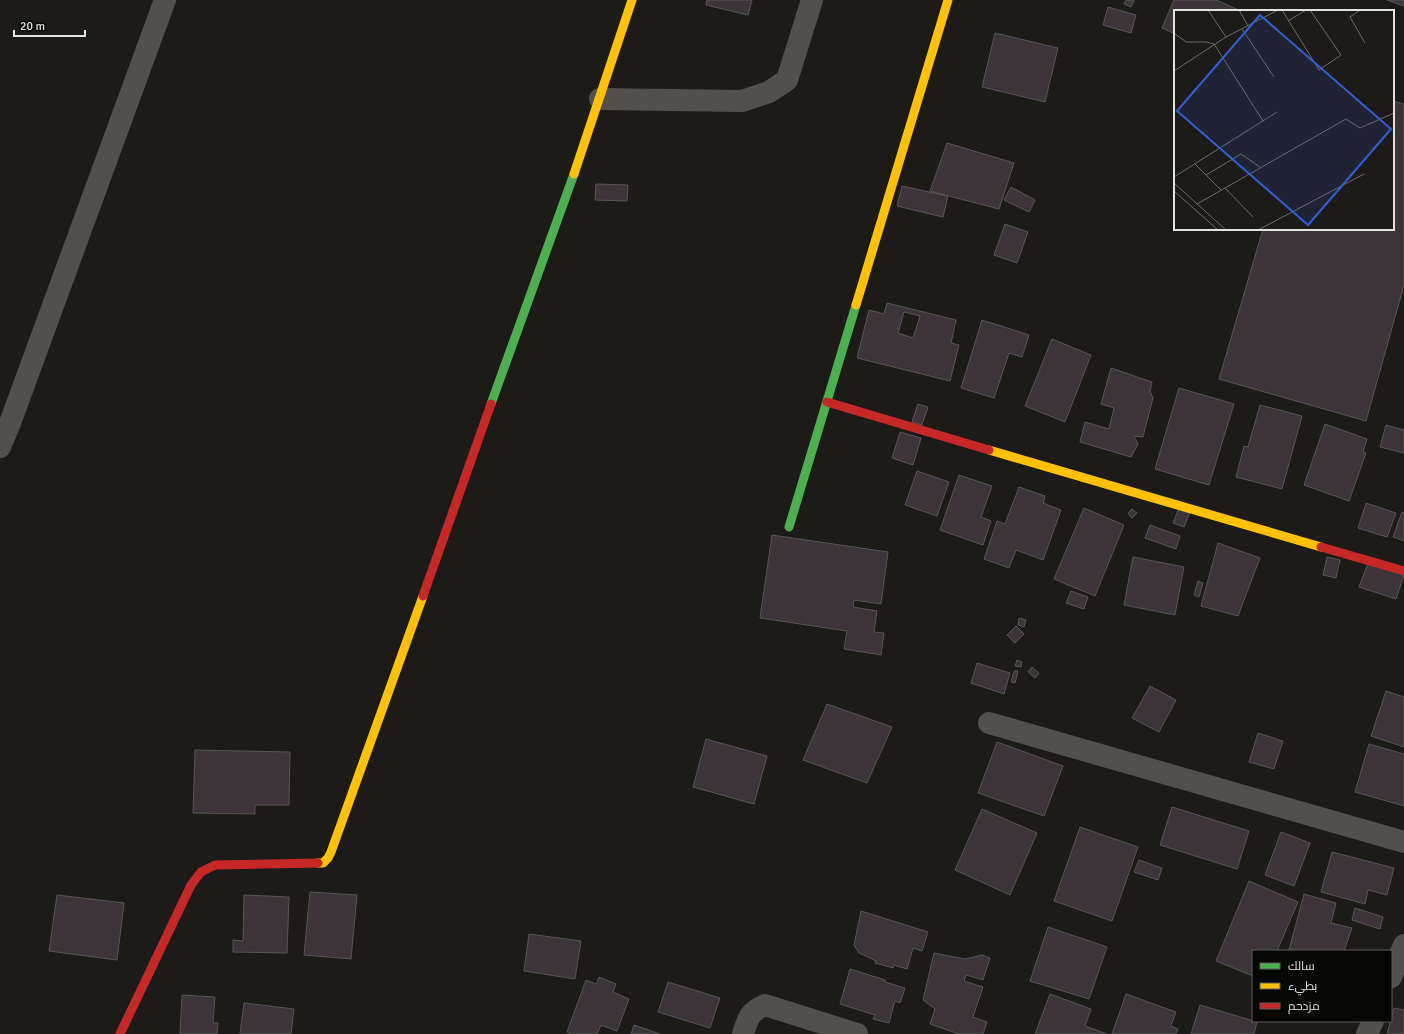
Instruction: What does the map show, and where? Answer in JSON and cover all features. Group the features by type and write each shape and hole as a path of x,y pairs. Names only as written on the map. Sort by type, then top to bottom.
{"street":[{"path":"0,447 165,0"},
{"path":"120,1034 191,885 201,872 215,865 323,863 332,852 577,165 632,0"},
{"path":"600,99 742,101 769,92 787,80 812,0"},
{"path":"789,527 948,0"},
{"path":"827,402 1404,571"},
{"path":"989,723 1404,842"},
{"path":"1392,975 1404,945"},
{"path":"743,1034 747,1021 754,1010 765,1005 857,1034"},
{"path":"1368,1034 1373,1022"}],"building":[{"path":"707,0 752,0 748,15 706,5"},
{"path":"1126,0 1134,0 1131,7 1124,4"},
{"path":"1174,0 1216,0 1239,10 1174,10 1174,34 1162,28"},
{"path":"1387,0 1404,0 1404,6"},
{"path":"1108,7 1136,15 1131,33 1103,25"},
{"path":"995,33 1058,48 1045,102 982,87"},
{"path":"1394,101 1404,104 1404,285 1366,421 1219,379 1263,230 1394,230"},
{"path":"947,143 1014,163 999,209 930,191"},
{"path":"596,184 628,185 627,201 595,200"},
{"path":"902,186 948,196 943,217 897,206"},
{"path":"1011,187 1035,200 1029,212 1004,200"},
{"path":"1005,224 1028,232 1017,263 994,255"},
{"path":"887,303 956,320 951,343 959,345 950,381 857,358 869,310 884,314","holes":["904,312 920,316 913,338 898,333"]},
{"path":"982,320 1029,335 1022,357 1009,353 994,398 961,388"},
{"path":"1052,339 1091,355 1065,422 1025,406"},
{"path":"1111,368 1152,382 1150,391 1153,398 1143,437 1134,436 1138,444 1131,457 1080,442 1085,422 1109,429 1114,408 1101,404"},
{"path":"1179,388 1234,404 1209,485 1155,469"},
{"path":"918,404 928,407 922,425 912,422"},
{"path":"1260,405 1302,416 1282,489 1236,477 1244,446 1248,447"},
{"path":"1325,424 1367,439 1363,452 1366,453 1349,501 1304,485"},
{"path":"1386,425 1404,430 1404,453 1380,447"},
{"path":"900,432 921,438 913,465 892,458"},
{"path":"917,471 949,482 937,516 905,505"},
{"path":"959,475 992,486 981,517 991,521 983,545 940,530"},
{"path":"1019,487 1045,496 1043,503 1061,510 1043,560 1016,550 1009,568 984,559 997,521 1005,524"},
{"path":"1366,503 1396,513 1387,537 1358,528"},
{"path":"1084,508 1124,525 1095,596 1054,579"},
{"path":"1179,508 1190,512 1184,527 1173,523"},
{"path":"1132,509 1137,513 1132,518 1128,513"},
{"path":"1402,512 1404,513 1404,541 1393,537"},
{"path":"1150,525 1180,536 1176,549 1145,538"},
{"path":"772,535 888,552 881,604 854,600 853,607 877,611 874,632 884,633 881,655 844,649 847,631 760,618"},
{"path":"1218,543 1260,558 1238,616 1201,606"},
{"path":"1133,557 1184,567 1175,615 1124,605"},
{"path":"1327,557 1340,560 1336,578 1323,575"},
{"path":"1368,563 1404,575 1396,599 1359,587"},
{"path":"1198,581 1203,583 1199,597 1194,595"},
{"path":"1071,591 1088,597 1084,609 1066,603"},
{"path":"1019,618 1026,620 1024,627 1018,625"},
{"path":"1016,626 1024,634 1015,643 1007,635"},
{"path":"1017,660 1022,662 1021,667 1015,666"},
{"path":"977,663 1010,673 1004,694 971,683"},
{"path":"1032,667 1039,673 1035,678 1028,672"},
{"path":"1014,671 1018,671 1015,683 1011,682"},
{"path":"1150,686 1176,700 1159,732 1132,718"},
{"path":"1386,691 1404,697 1404,747 1371,736"},
{"path":"827,704 892,727 867,783 803,760"},
{"path":"1258,733 1283,741 1274,769 1249,762"},
{"path":"706,739 767,756 754,804 693,787"},
{"path":"997,742 1063,766 1044,816 978,793"},
{"path":"1369,744 1404,754 1404,806 1355,792"},
{"path":"195,750 290,752 289,805 255,805 255,814 193,813"},
{"path":"1172,807 1249,831 1237,869 1160,845"},
{"path":"982,809 1037,833 1010,895 955,870"},
{"path":"1080,827 1138,847 1112,921 1054,901"},
{"path":"1281,832 1310,843 1294,886 1265,875"},
{"path":"1332,852 1394,868 1387,895 1368,890 1365,904 1321,892"},
{"path":"1139,860 1162,868 1158,880 1134,872"},
{"path":"1249,881 1298,902 1277,950 1252,950 1252,976 1216,961"},
{"path":"310,892 357,895 351,959 304,955"},
{"path":"1304,894 1336,903 1331,923 1352,928 1344,950 1289,950"},
{"path":"57,895 124,903 117,960 49,951"},
{"path":"244,895 289,897 287,953 233,952 233,940 243,941"},
{"path":"1355,908 1383,917 1380,929 1352,920"},
{"path":"861,911 928,932 922,951 913,948 907,969 894,965 893,968 875,963 876,961 859,953 854,945"},
{"path":"1048,927 1107,947 1089,999 1030,981"},
{"path":"529,934 581,941 575,979 524,971"},
{"path":"934,953 965,959 982,955 990,958 983,980 966,975 964,981 983,987 973,1017 987,1022 983,1034 959,1034 930,1024 935,1009 923,1000"},
{"path":"850,969 905,988 900,1003 895,1001 889,1023 873,1019 875,1015 840,1004"},
{"path":"599,977 616,984 613,992 629,999 617,1031 601,1025 597,1034 571,1034 567,1032 586,980 596,984"},
{"path":"668,982 720,998 710,1028 658,1012"},
{"path":"1050,994 1091,1009 1085,1026 1107,1034 1035,1034"},
{"path":"1126,994 1176,1012 1171,1026 1178,1029 1176,1034 1112,1034"},
{"path":"182,995 215,997 213,1023 218,1023 217,1034 180,1034"},
{"path":"244,1003 294,1009 291,1034 240,1034"},
{"path":"1200,1005 1252,1021 1252,1022 1257,1022 1254,1034 1191,1034"},
{"path":"1394,1008 1404,1010 1404,1034 1387,1034 1390,1022 1392,1022"},
{"path":"634,1025 660,1034 631,1034"}],"traffic: fast":[{"path":"491,404 574,174"},
{"path":"789,527 856,305"}],"traffic: slow":[{"path":"574,174 632,0"},
{"path":"856,305 948,0"},
{"path":"989,450 1321,547"},
{"path":"318,863 323,863 331,852 423,596"}],"traffic: jam":[{"path":"827,402 989,450"},
{"path":"423,596 491,404"},
{"path":"1321,547 1404,571"},
{"path":"120,1034 191,885 201,872 215,865 318,863"}]}
